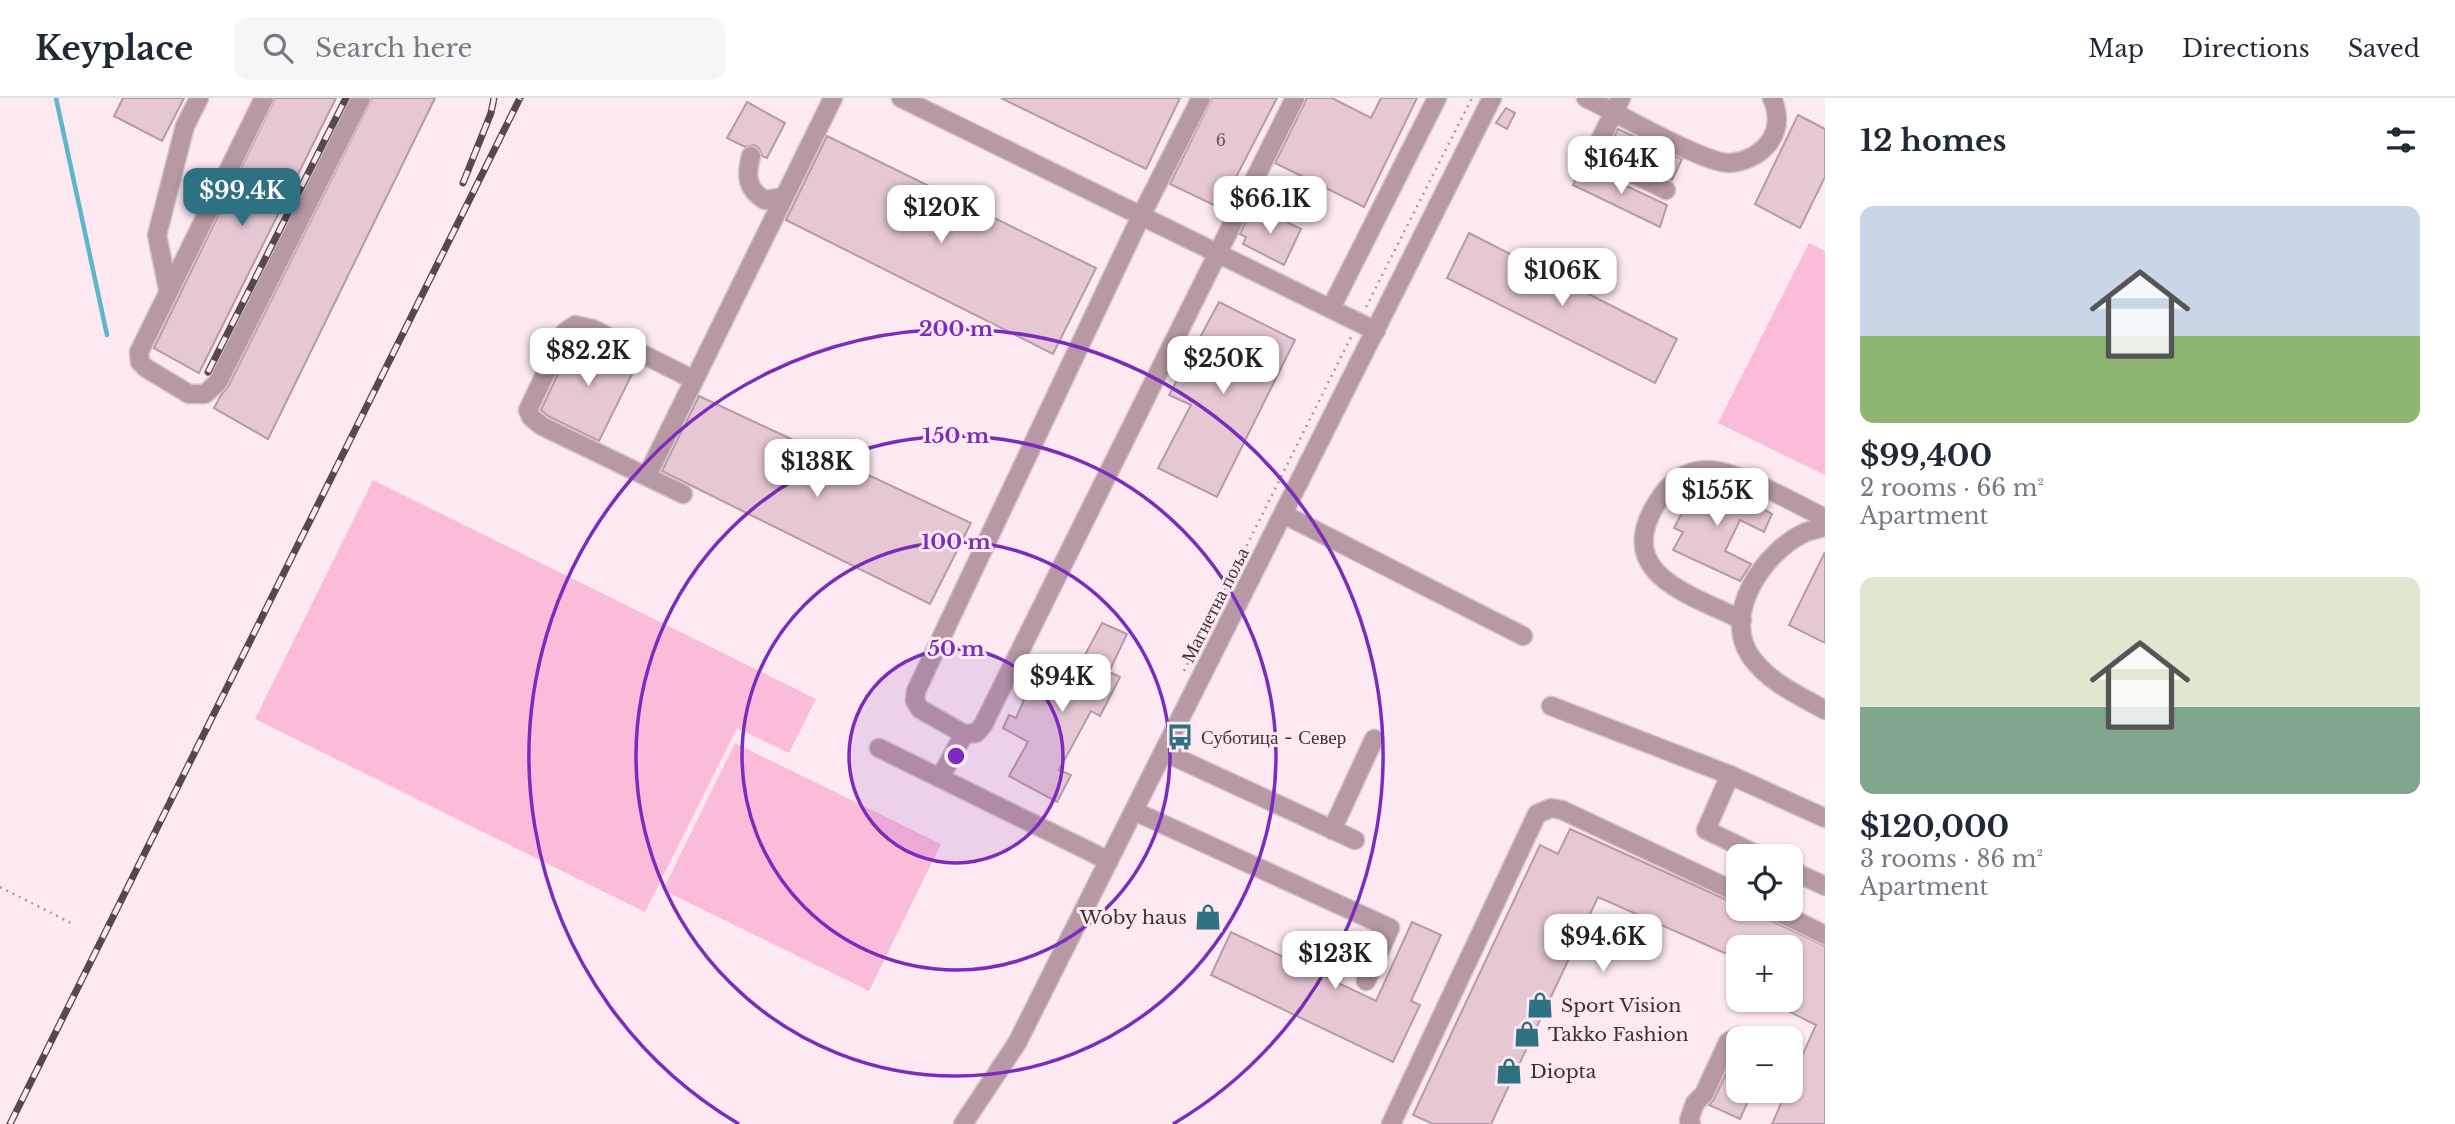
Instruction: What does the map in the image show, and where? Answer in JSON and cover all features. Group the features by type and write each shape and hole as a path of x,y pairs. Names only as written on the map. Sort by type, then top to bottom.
{"street":[{"path":"168,289 157,234 185,125 199,98"},
{"path":"264,98 139,352 140,362 146,368 189,394 205,394 218,382 361,98"},
{"path":"647,476 832,98"},
{"path":"901,98 1376,331"},
{"path":"1201,98 1141,216 916,691 915,701 920,709 964,734 975,733 983,725 1295,98"},
{"path":"1331,308 1437,98"},
{"name":"Магнетна поља","path":"963,1124 1017,1043 1492,98"},
{"path":"1586,98 1618,105 1695,152 1728,163 1759,153 1770,142 1778,114 1772,98"},
{"path":"1618,105 1595,155 1666,190"},
{"path":"751,156 747,172 754,193 765,201 784,198"},
{"path":"683,494 542,426 531,417 529,407 565,332 575,325 593,328 694,380"},
{"path":"1742,620 1663,580 1651,568 1642,542 1646,526 1659,499 1681,477 1694,471 1708,470 1738,477 1825,518"},
{"path":"1285,514 1523,636"},
{"path":"1825,527 1805,533 1787,544 1759,572 1746,594 1742,620 1742,636 1750,655 1770,679 1825,710"},
{"path":"1551,706 1730,775 1825,818"},
{"path":"940,778 964,734"},
{"path":"1332,830 1374,739"},
{"path":"879,748 1109,861"},
{"path":"1164,752 1355,840"},
{"path":"1730,775 1706,830 1735,844"},
{"path":"1391,1124 1537,814 1551,808 1562,810 1726,887"},
{"path":"1134,811 1390,928 1366,981"},
{"path":"1803,876 1825,886"},
{"path":"1796,921 1825,935"},
{"path":"1691,1124 1689,1120 1695,1103 1704,1094 1726,1046"}],"path":[{"path":"1184,671 1472,98"},
{"path":"0,887 73,924"}],"shaded area":[{"path":"1809,243 1825,251 1825,475 1718,423"},
{"path":"373,480 816,699 789,753 737,728 645,912 255,719"},
{"path":"735,743 941,844 869,991 663,890"}],"building":[{"path":"123,98 184,98 162,141 114,116"},
{"path":"275,98 336,98 199,373 154,348"},
{"path":"372,98 435,98 268,439 214,408 228,387"},
{"path":"1001,98 1180,98 1146,169"},
{"path":"1212,98 1277,98 1220,208 1170,184"},
{"path":"1307,98 1332,98 1371,118 1381,98 1417,98 1364,207 1275,163"},
{"path":"747,102 785,123 767,158 762,156 759,148 754,145 745,147 727,138"},
{"path":"1506,108 1515,113 1507,129 1496,123"},
{"path":"1798,115 1825,129 1825,177 1800,228 1755,204"},
{"path":"1618,129 1682,159 1672,180 1608,149"},
{"path":"827,136 1096,268 1053,354 786,220"},
{"path":"1582,165 1667,205 1660,227 1573,185"},
{"path":"1265,211 1301,229 1284,265 1243,244 1246,237 1240,234 1250,213 1257,217"},
{"path":"1469,233 1677,339 1655,383 1447,278"},
{"path":"1219,302 1295,340 1217,497 1158,468 1191,405 1169,395"},
{"path":"577,337 637,364 599,441 541,410"},
{"path":"699,396 971,523 930,604 662,471"},
{"path":"1707,482 1714,482 1772,514 1764,532 1740,520 1725,551 1751,564 1740,581 1673,550 1683,532 1674,528 1692,494 1699,498"},
{"path":"1825,552 1825,643 1789,625"},
{"path":"1102,623 1127,634 1109,672 1120,677 1100,716 1091,711 1059,770 1071,775 1057,802 1009,776 1028,742 1003,728 1009,715 1016,718 1032,682 1027,679 1033,667 1069,685"},
{"path":"1570,829 1726,900 1726,921 1772,921 1802,935 1726,935 1726,954 1598,897 1491,1124 1433,1124 1413,1115 1540,845 1558,854"},
{"path":"1412,922 1441,935 1411,1001 1420,1005 1393,1062 1211,975 1231,932 1376,1001"},
{"path":"1803,936 1825,946 1825,1124 1772,1124 1781,1103 1803,1103 1803,1054 1816,1025 1790,1012 1803,1012"},
{"path":"1726,1074 1726,1103 1747,1103 1740,1119 1709,1105"}],"waterway":[{"path":"56,98 107,335"}],"railway":[{"path":"208,372 346,98"},
{"path":"463,183 491,113 494,98"},
{"path":"10,1124 520,98"}],"place":[{"name":"Суботица - Север","path":"1180,737"},
{"name":"Woby haus","path":"1208,917"},
{"name":"Sport Vision","path":"1540,1005"},
{"name":"Takko Fashion","path":"1527,1034"},
{"name":"Diopta","path":"1509,1071"}]}
